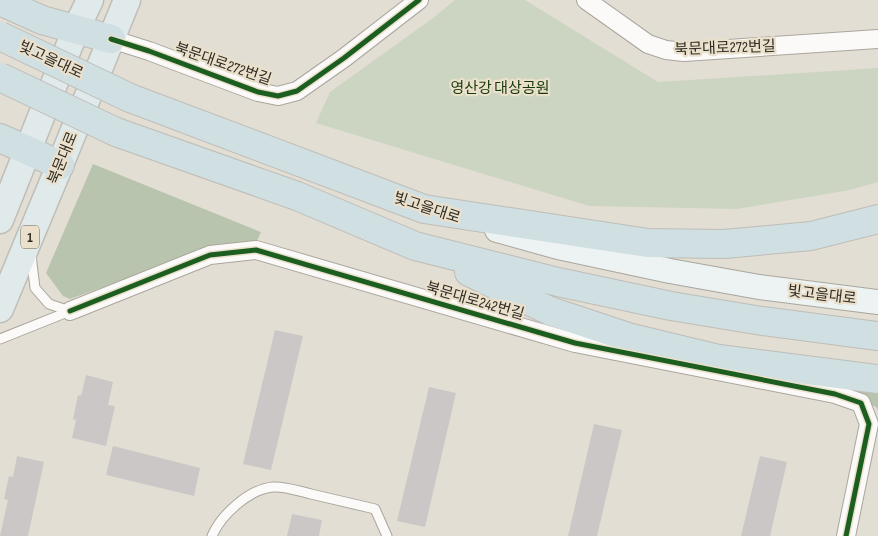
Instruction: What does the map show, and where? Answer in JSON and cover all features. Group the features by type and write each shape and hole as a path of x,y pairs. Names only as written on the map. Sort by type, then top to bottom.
{"highway":[{"path":"0,0 42,20 111,39"},
{"name":"빛고을대로","path":"0,36 130,98 424,209"},
{"path":"0,77 116,132 297,196 415,246 550,311 628,336 720,358 878,379"},
{"path":"0,138 60,165"},
{"path":"424,209 648,243 724,244 811,236 878,219"},
{"path":"415,246 558,282 671,306 762,321 878,336"}],"main road":[{"name":"1","path":"0,220 76,29 90,0"},
{"name":"북문대로","path":"0,309 126,3"},
{"name":"빛고을대로","path":"424,209 558,248 660,269 759,287 878,302"}],"street":[{"name":"북문대로272번길","path":"111,39 149,51 258,92 278,96 297,91 344,58 419,0"},
{"name":"북문대로272번길","path":"586,0 648,44 666,50 684,52 878,39"},
{"name":"북문대로242번길","path":"70,311 210,255 256,250 575,343 835,394 860,403 873,426 846,536"}],"lane":[{"path":"28,240 35,288 49,304 70,311"},
{"name":"북문대로242번길","path":"0,339 70,311"},
{"path":"212,536 223,518 243,500 252,494 271,487 280,487 375,509 387,536"}],"green space":[{"name":"영산강 대상공원","path":"455,0 525,0 658,82 878,68 878,182 850,190 737,209 589,206 316,123 330,92"},
{"path":"93,164 261,232 256,243 213,247 70,299 63,296 46,273"},
{"path":"861,387 878,390 878,410 861,399"}],"building":[{"path":"275,330 303,336 271,470 243,464"},
{"path":"86,375 113,382 108,405 115,406 106,446 72,438 76,420 73,419 78,395 81,396"},
{"path":"429,387 456,393 425,527 397,521"},
{"path":"594,424 622,430 597,536 568,536"},
{"path":"113,446 200,468 194,496 106,475"},
{"path":"17,456 44,462 28,536 0,536 8,500 4,499 9,476 13,477"},
{"path":"760,456 787,462 770,536 741,536"},
{"path":"292,514 322,520 319,536 287,536"}],"cycle path":[{"path":"111,39 149,51 258,92 278,96 297,91 344,58 419,0"},
{"path":"70,311 210,255 256,250 575,343 835,394 861,403 869,424 846,536"}]}
